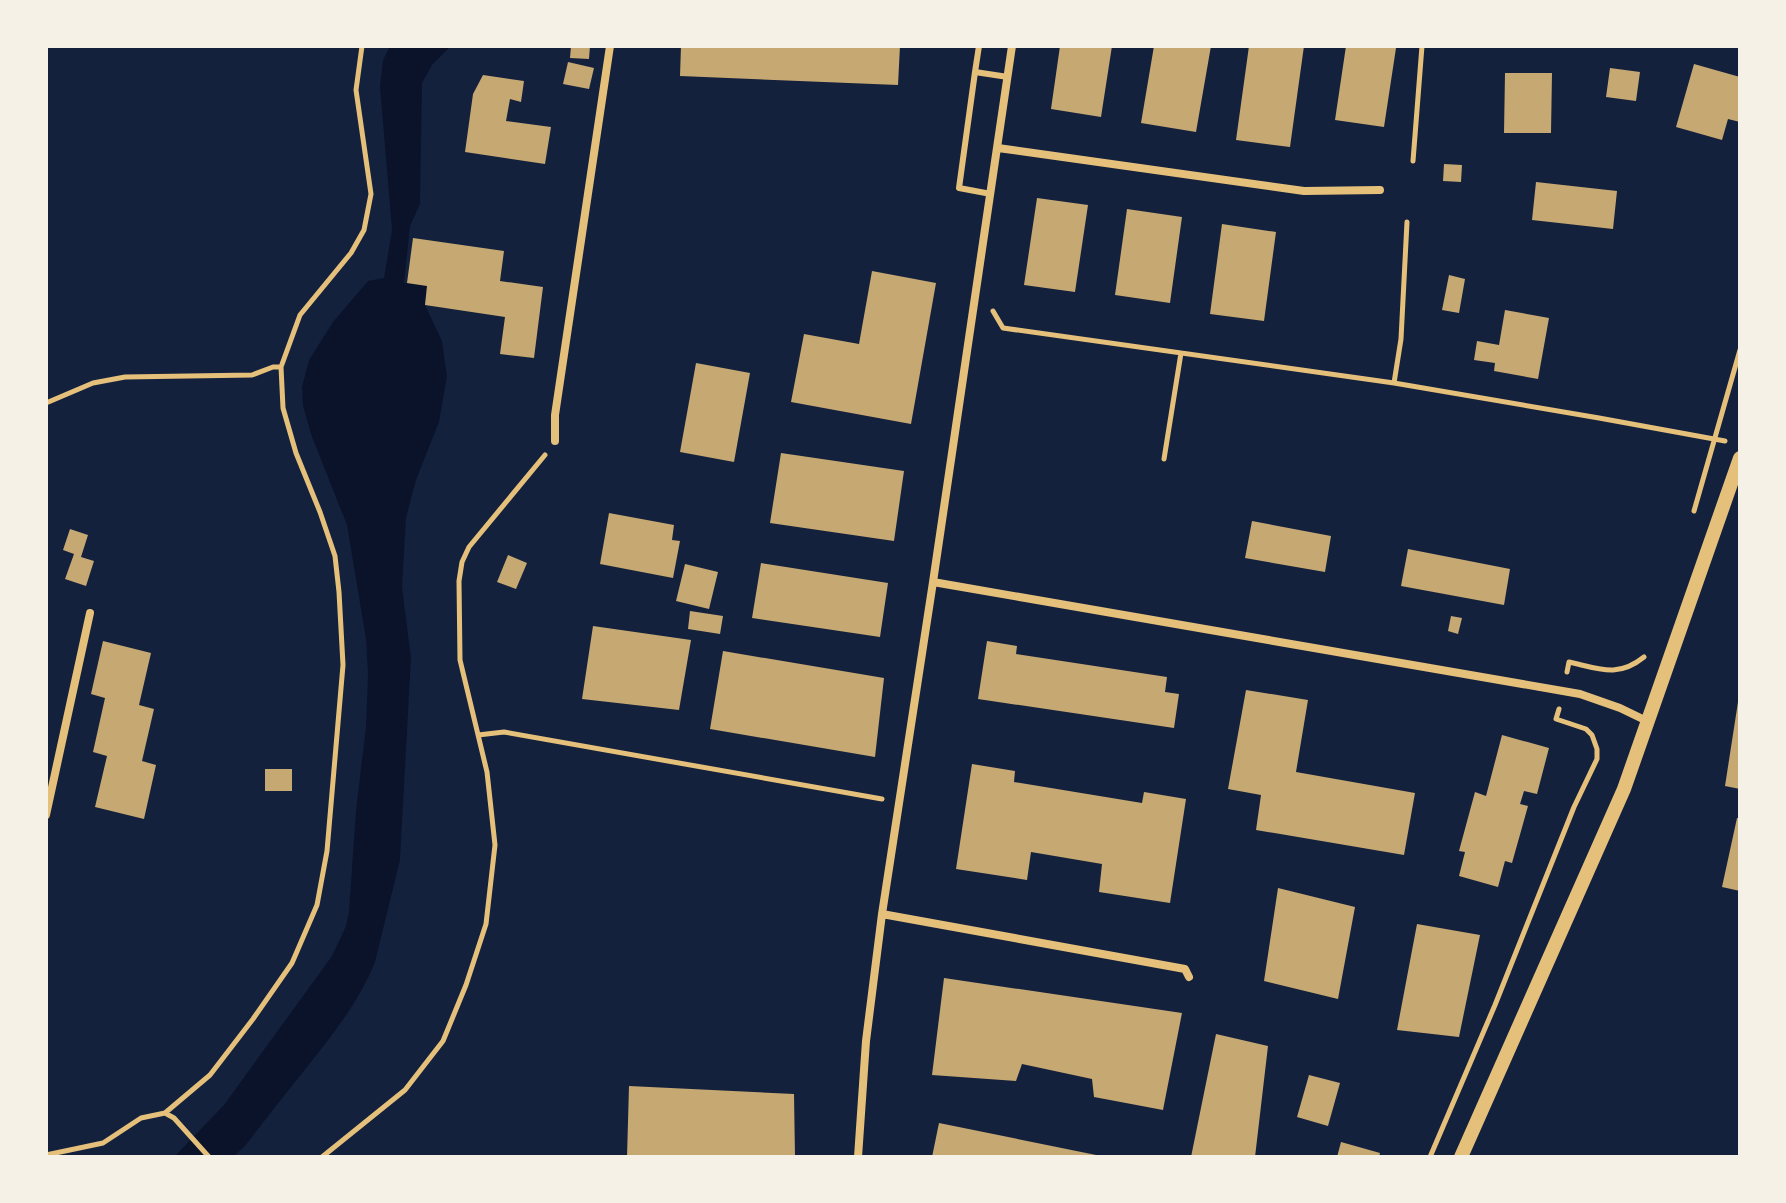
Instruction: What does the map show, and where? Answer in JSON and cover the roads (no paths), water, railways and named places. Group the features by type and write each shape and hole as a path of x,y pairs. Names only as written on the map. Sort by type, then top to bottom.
{"street":[{"path":"555,441 555,415 610,46"},
{"path":"858,1157 866,1041 882,914 1012,46"},
{"path":"998,148 1304,191 1380,190"},
{"path":"1461,1157 1624,789 1740,458"},
{"path":"933,582 1580,694 1649,722"},
{"path":"46,815 90,613"},
{"path":"882,914 1185,969 1189,977"}],"lane":[{"path":"979,46 959,188 991,194"},
{"path":"975,72 1008,77"}],"water":[{"path":"390,46 451,46 432,65 422,83 420,204 410,226 404,283 427,286 425,305 442,341 447,376 439,422 416,480 406,518 402,587 411,658 400,860 369,977 326,1042 245,1146 233,1157 174,1157 224,1105 332,956 346,926 349,911 366,727 366,639 347,525 312,437 303,406 302,387 309,360 333,322 368,281 384,278 392,230 380,87 383,60"}]}
